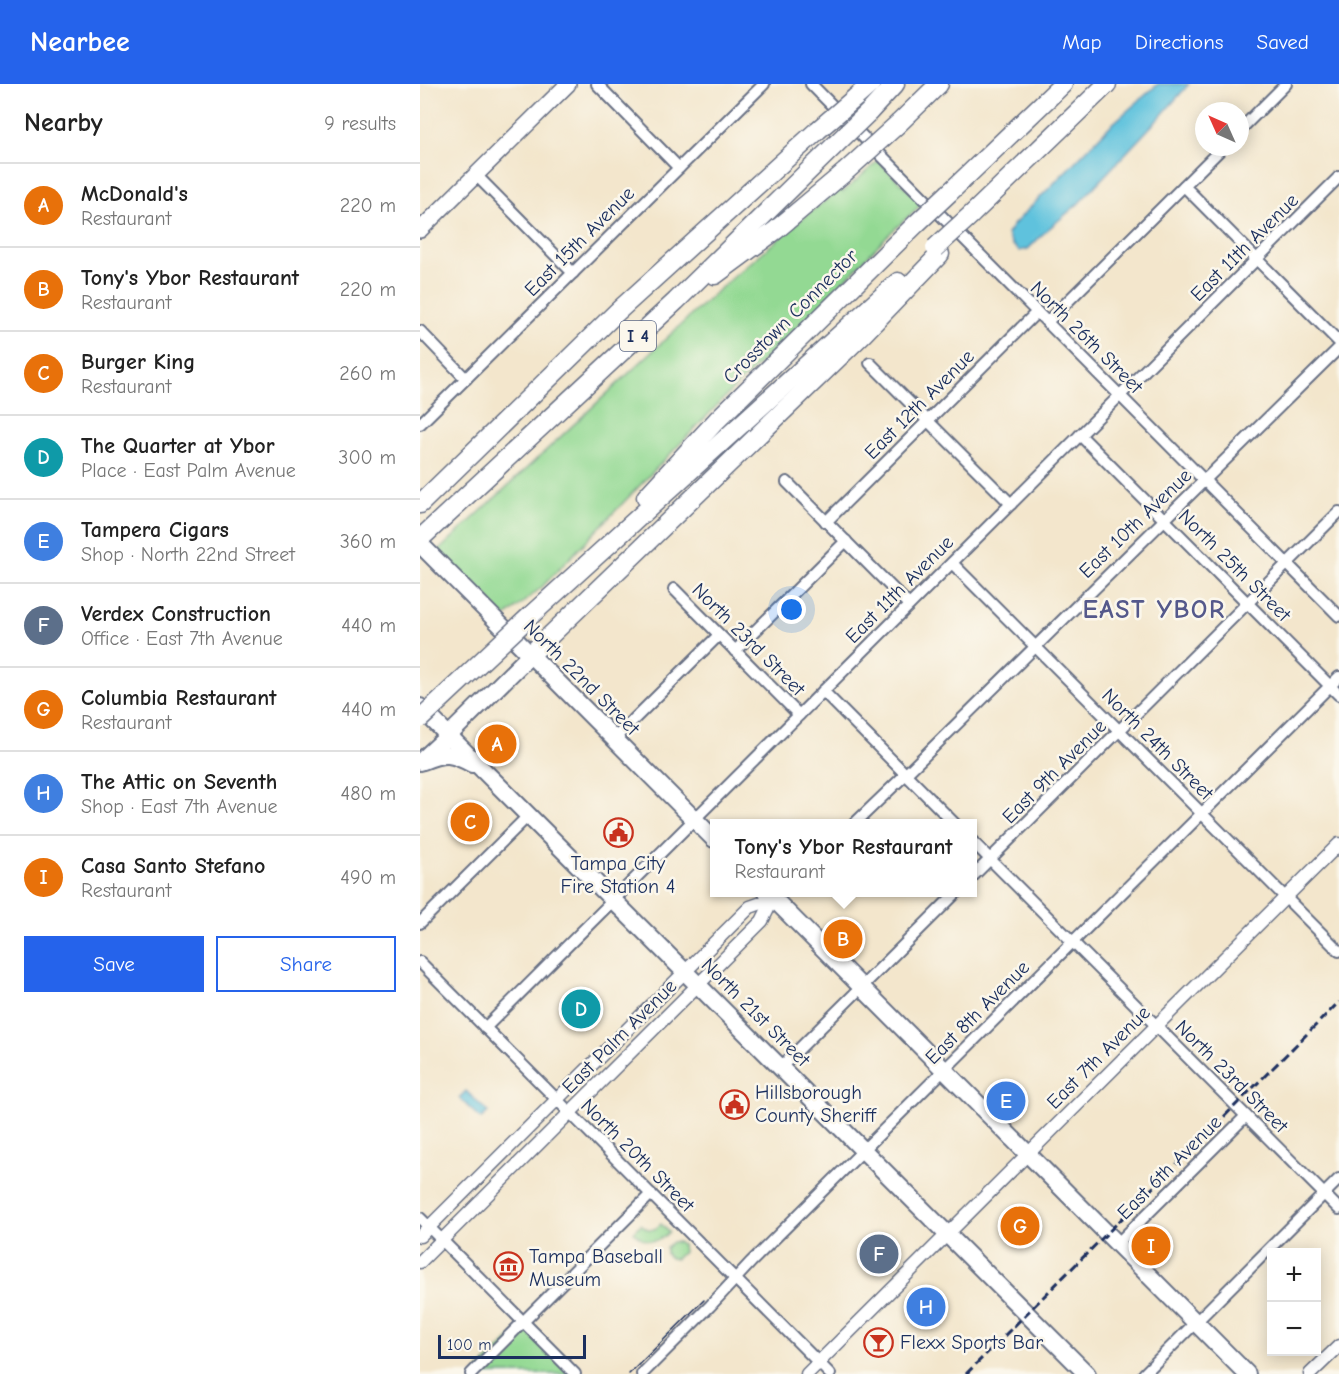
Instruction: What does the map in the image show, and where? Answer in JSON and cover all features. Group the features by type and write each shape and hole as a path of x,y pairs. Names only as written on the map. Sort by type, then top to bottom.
{"highway":[{"path":"420,504 617,312 871,84"},
{"name":"I 4","path":"420,539 676,301 895,84"},
{"path":"676,301 744,255 845,172 939,84"},
{"name":"Crosstown Connector","path":"558,590 717,420 916,224 1063,84"},
{"path":"420,719 558,590 938,251 1107,84"},
{"path":"530,655 855,342 938,251"}],"main road":[{"path":"421,228 568,84"},
{"name":"North 22nd Street","path":"420,544 710,835"},
{"path":"420,762 530,655"},
{"name":"North 21st Street","path":"420,707 1087,1374"},
{"path":"420,762 448,754 483,771"},
{"path":"775,897 861,987 1247,1374"}],"street":[{"path":"597,84 679,168"},
{"name":"East 15th Avenue","path":"420,424 764,84"},
{"name":"North 26th Street","path":"811,84 1339,616"},
{"path":"1249,121 1286,84"},
{"path":"1047,322 1214,156"},
{"path":"476,175 573,273"},
{"name":"East 11th Avenue","path":"485,1028 1339,177"},
{"path":"1184,186 1339,342"},
{"name":"East 12th Avenue","path":"826,522 1037,312"},
{"path":"420,331 466,379"},
{"name":"East 10th Avenue","path":"859,819 1339,348"},
{"path":"870,363 1011,504"},
{"name":"North 25th Street","path":"1080,435 1339,694"},
{"path":"787,482 909,605"},
{"name":"East 9th Avenue","path":"977,872 1339,512"},
{"path":"735,651 846,541"},
{"name":"North 24th Street","path":"952,563 1339,951"},
{"name":"North 23rd Street","path":"674,589 799,715"},
{"path":"614,739 719,635"},
{"name":"East 8th Avenue","path":"642,1374 1339,677"},
{"name":"North 23rd Street","path":"823,691 950,819"},
{"path":"420,923 528,816"},
{"name":"East 7th Avenue","path":"807,1374 1339,844"},
{"name":"North 23rd Street","path":"977,846 1339,1209"},
{"name":"East Palm Avenue","path":"423,1227 557,1100 750,907 769,897"},
{"name":"East Palm Avenue","path":"420,1262 762,921 772,897"},
{"path":"781,1067 952,897"},
{"name":"North 20th Street","path":"420,962 830,1374"},
{"name":"East 6th Avenue","path":"1117,1244 1246,1116"},
{"path":"1144,1374 1339,1179"},
{"path":"471,1374 651,1194"},
{"path":"423,1227 442,1240 575,1374"},
{"path":"1310,1374 1339,1346"}],"green space":[{"path":"878,161 922,204 731,391 542,587 503,619 438,551 716,292 798,222 840,189 843,192"},
{"path":"641,1224 651,1230 661,1224 669,1232 660,1239 652,1241 643,1239 634,1232"},
{"path":"672,1242 682,1245 683,1252 676,1259 666,1254 666,1248"},
{"path":"524,1324 572,1374 475,1374"}],"water":[{"path":"1158,84 1189,84 1078,204 1028,249 1019,251 1007,234 1014,224 1110,126"},
{"path":"466,1091 488,1112 481,1119 459,1098"}],"tram line":[{"path":"629,1374 704,1300"}],"railway":[{"path":"966,1374 1339,1002"}],"place":[{"name":"McDonald's","path":"497,744"},
{"name":"Burger King","path":"470,822"},
{"name":"Tampa City Fire Station 4","path":"618,832"},
{"name":"Tony's Ybor Restaurant","path":"843,939"},
{"name":"The Quarter at Ybor","path":"581,1009"},
{"name":"Tampera Cigars","path":"1006,1101"},
{"name":"Hillsborough County Sheriff","path":"734,1104"},
{"name":"Columbia Restaurant","path":"1020,1226"},
{"name":"Casa Santo Stefano","path":"1151,1246"},
{"name":"Verdex Construction","path":"879,1254"},
{"name":"Tampa Baseball Museum","path":"508,1267"},
{"name":"The Attic on Seventh","path":"926,1307"},
{"name":"Flexx Sports Bar","path":"879,1342"}],"district":[{"name":"EAST YBOR","path":"1154,609"}]}
